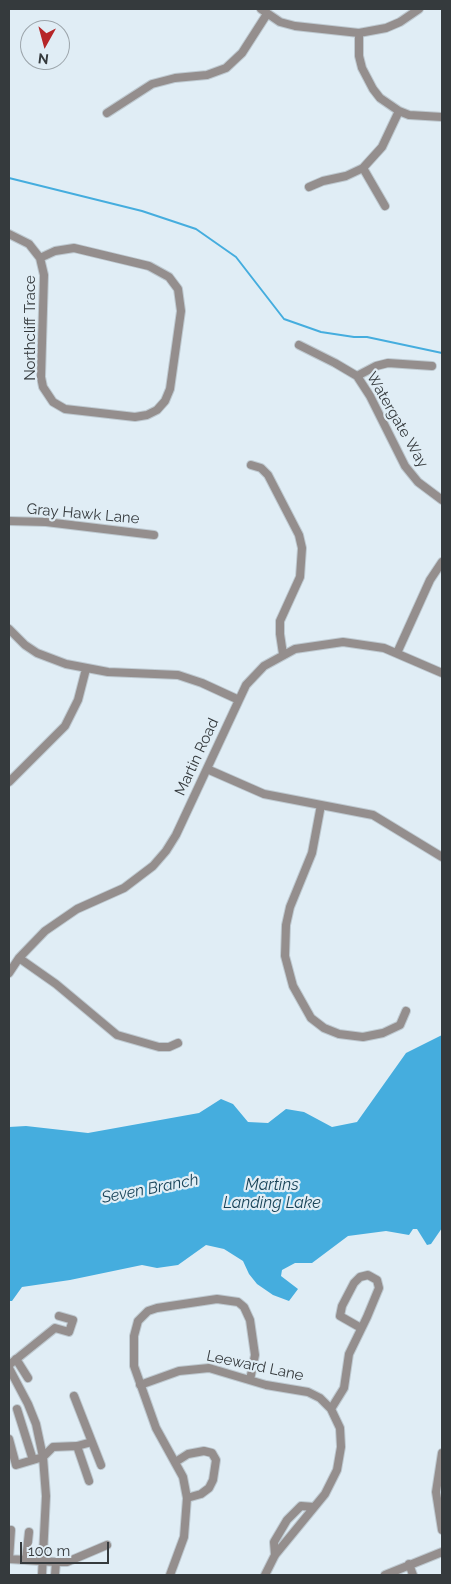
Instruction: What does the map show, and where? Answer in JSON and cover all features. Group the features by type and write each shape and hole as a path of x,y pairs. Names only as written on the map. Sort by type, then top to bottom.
{"street":[{"path":"107,113 152,84 175,78 207,75 226,68 242,53 264,11 280,22 295,26 358,33 393,25 419,9"},
{"path":"358,33 359,56 366,79 380,98 399,111 420,117 442,117"},
{"path":"309,187 323,181 346,176 362,168 382,147 399,111"},
{"path":"362,168 385,206"},
{"name":"Northcliff Trace","path":"9,234 29,244 40,258 44,275 41,376 48,397 58,406 72,410 135,417 147,415 157,410 165,401 170,389 180,321 180,296 174,282 163,273 149,266 85,249 63,249 40,258"},
{"name":"Watergate Way","path":"299,345 336,362 356,376 370,396 405,466 418,482 442,500"},
{"path":"356,376 376,366 388,363 432,366"},
{"path":"251,465 261,468 268,475 298,535 302,548 300,577 280,621 283,654"},
{"name":"Gray Hawk Lane","path":"9,521 46,522 154,535"},
{"path":"397,653 430,580 442,562"},
{"path":"9,628 25,645 37,653 86,669 178,675 202,683 239,700"},
{"name":"Martin Road","path":"9,972 36,939 57,922 77,910 124,888 153,866 176,835 246,685 254,674 283,654 307,646 343,642 370,645 397,653 442,673"},
{"path":"9,782 65,726 78,700 86,669"},
{"path":"207,769 264,794 373,815 442,857"},
{"path":"322,805 312,853 286,925 285,956 293,986 311,1018 324,1028 339,1034 364,1037 383,1033 400,1025 406,1011"},
{"path":"19,958 56,984 117,1035 159,1047 169,1047 178,1043"},
{"path":"265,1575 275,1555 332,1483 341,1455 340,1428 331,1409 344,1388 349,1354 361,1328 379,1288 377,1280 368,1275 360,1277 354,1283 342,1306 340,1316 361,1328"},
{"path":"170,1575 184,1537 187,1498 183,1477 177,1461 156,1428 134,1366 133,1349 136,1325 142,1316 157,1308 217,1299 238,1302 248,1314 255,1355 250,1380"},
{"path":"42,1575 46,1496 43,1457 36,1424 9,1367 54,1328 70,1332 73,1320 58,1316"},
{"path":"16,1359 28,1378"},
{"name":"Leeward Lane","path":"140,1384 179,1371 198,1368 220,1370 250,1380 308,1392 320,1398 331,1409"},
{"path":"74,1396 101,1466"},
{"path":"9,1413 28,1404"},
{"path":"17,1409 33,1460"},
{"path":"9,1439 16,1465 43,1457 53,1446 77,1446 92,1442"},
{"path":"77,1446 89,1481"},
{"path":"177,1461 188,1454 204,1451 212,1453 216,1460 210,1488 201,1494 187,1498"},
{"path":"442,1452 436,1492 442,1530"},
{"path":"275,1555 274,1542 287,1520 301,1506 314,1507"},
{"path":"11,1530 9,1559 67,1562 107,1545"},
{"path":"26,1560 29,1532"},
{"path":"384,1575 442,1552"},
{"path":"54,1575 56,1562"},
{"path":"409,1564 413,1575"}],"water":[{"name":"Martins Landing Lake","path":"442,1035 442,1228 431,1244 427,1245 417,1229 413,1229 409,1235 386,1231 348,1236 312,1263 295,1263 282,1270 281,1276 298,1289 289,1301 273,1295 257,1284 249,1274 243,1261 224,1249 206,1245 178,1265 157,1268 142,1265 70,1280 22,1287 12,1301 9,1301 9,1127 26,1126 88,1133 199,1113 221,1099 233,1104 248,1122 268,1123 286,1109 304,1112 332,1127 357,1122 406,1053"}],"waterway":[{"path":"9,178 142,211 196,229 236,257 284,319 321,332 367,337 442,353"}],"water label":[{"name":"Seven Branch","path":"150,1189"}]}
